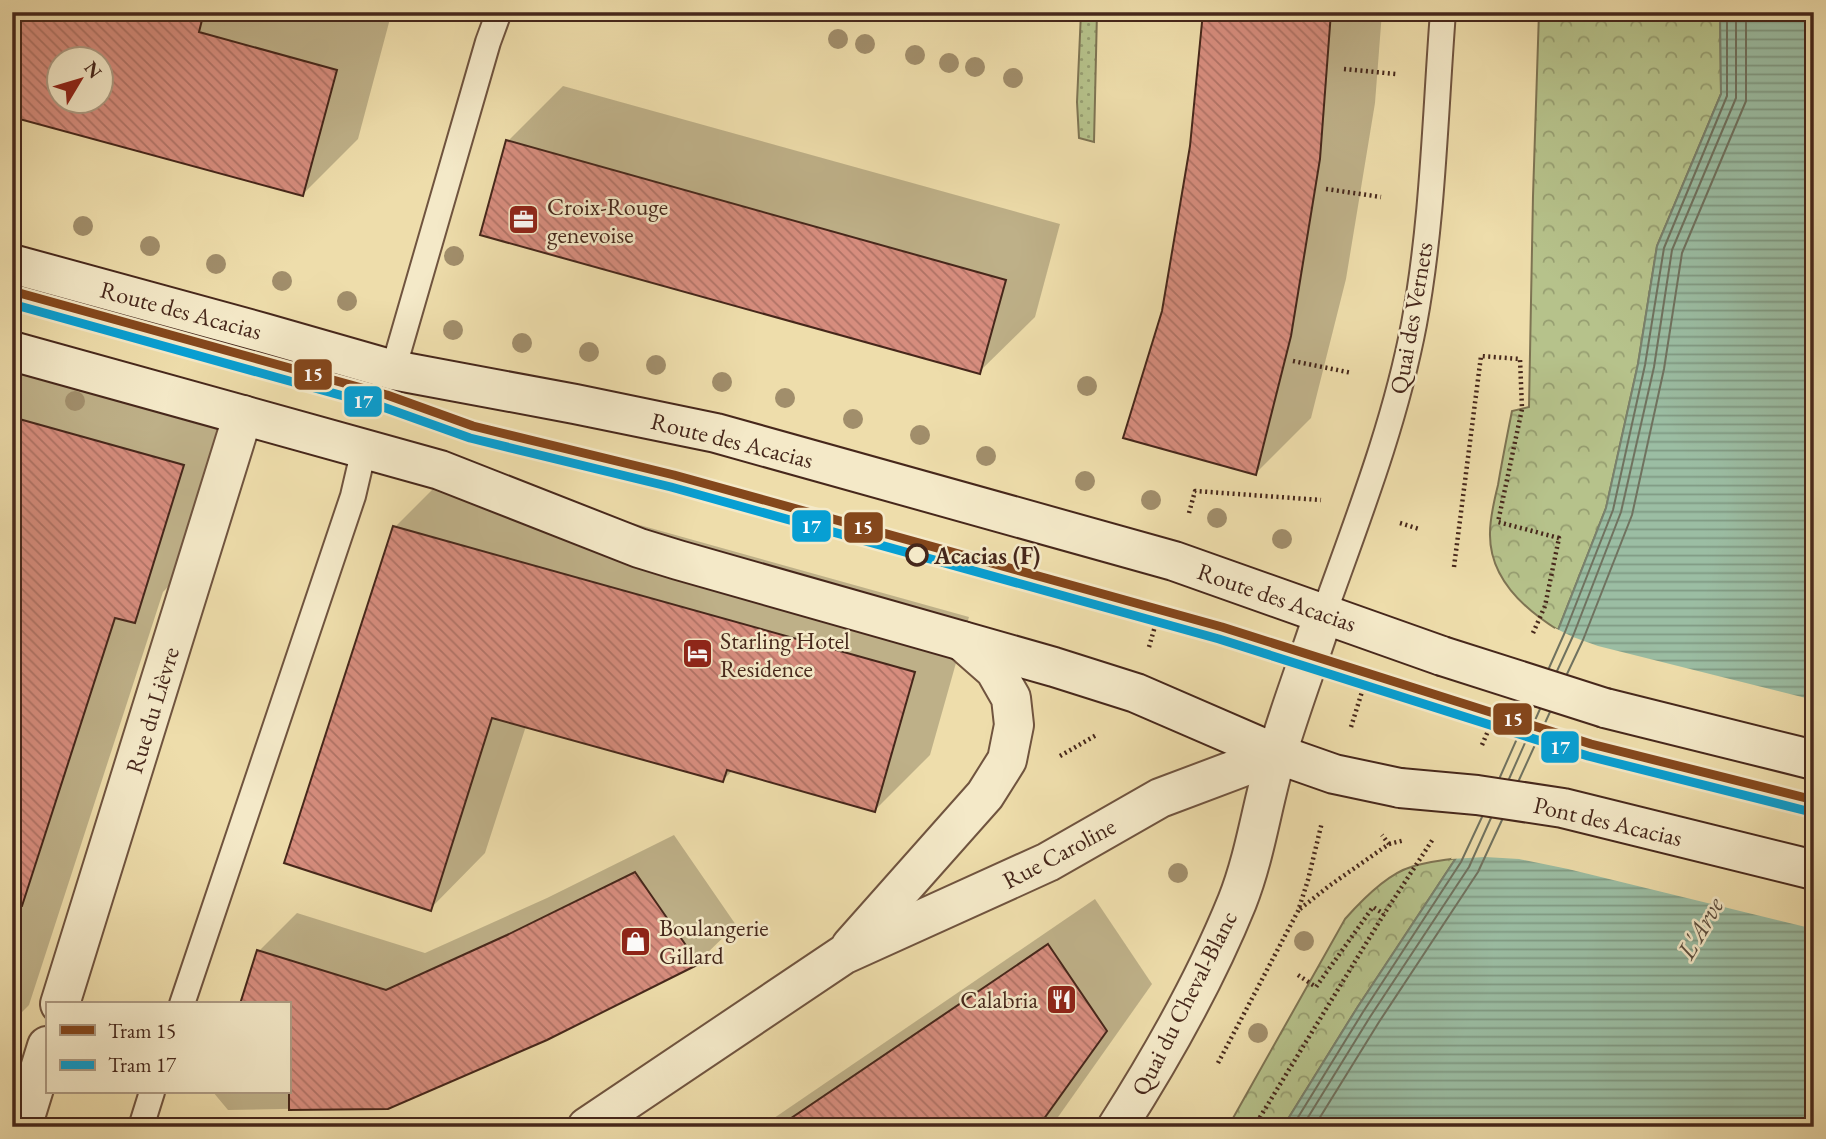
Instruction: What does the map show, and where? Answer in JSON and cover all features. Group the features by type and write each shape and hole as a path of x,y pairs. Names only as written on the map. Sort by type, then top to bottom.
{"main road":[{"name":"Route des Acacias","path":"12,264 393,370 716,433 1174,561 1442,656 1599,707 1814,760"},
{"path":"12,351 440,470 639,548 1136,693 1277,754 1334,774"},
{"name":"Rue du Lièvre","path":"61,1002 243,415"},
{"path":"1277,754 1324,613"},
{"name":"Rue Caroline","path":"843,955 985,795 1006,760 1014,725 1011,698 995,670 962,641"},
{"name":"Rue Caroline","path":"587,1127 843,955 1048,862 1160,798 1277,754"},
{"name":"Quai du Cheval-Blanc","path":"1117,1127 1162,1054 1203,979 1232,913 1252,857 1277,754"},
{"name":"Pont des Acacias","path":"1334,774 1400,788 1477,795 1563,808 1814,870"},
{"path":"22,1127 46,1049"}],"lane":[{"path":"393,370 499,12"},
{"name":"Quai des Vernets","path":"1324,613 1389,430 1413,326 1424,261 1443,12"},
{"path":"183,1002 353,496 364,449"},
{"path":"141,1127 151,1094"}],"path":[{"path":"1344,69 1400,74"},
{"path":"1326,189 1381,197"},
{"path":"1454,568 1481,356 1520,359 1522,410 1498,522"},
{"path":"1293,361 1352,373"},
{"path":"1187,518 1195,491 1325,500"},
{"path":"1334,774 1382,635"},
{"path":"1298,911 1389,844"},
{"path":"1254,1127 1384,914 1373,907 1316,987 1298,975"}],"green space":[{"path":"1081,12 1097,12 1094,142 1079,138 1077,102"},
{"path":"1539,12 1720,12 1721,94 1657,246 1638,364 1606,508 1558,630 1521,602 1511,590 1495,564 1490,533 1492,509 1512,411 1529,407"},
{"path":"1456,858 1357,1008 1283,1127 1228,1127 1345,919 1375,889 1402,871 1422,864"}],"water":[{"name":"L'Arve","path":"1720,12 1814,12 1814,1127 1283,1127 1357,1008 1456,858 1558,630 1606,508 1638,364 1657,246 1721,94"}],"pier":[{"path":"1555,628 1598,646 1814,700 1814,929 1519,859 1451,859"}],"building":[{"path":"12,12 204,12 199,32 337,70 303,196 12,117"},
{"path":"1203,12 1331,12 1320,159 1291,336 1256,475 1123,438 1162,311 1190,146"},
{"path":"506,140 1006,280 980,374 480,235"},
{"path":"12,417 184,465 135,623 115,618 22,906 12,905"},
{"path":"393,526 915,672 875,812 727,770 723,782 492,718 431,911 284,863"},
{"path":"635,872 699,964 547,1040 388,1109 289,1110 290,1002 241,1002 257,950 386,990 507,935"},
{"path":"1048,944 1107,1031 1038,1127 778,1127"}],"tram line":[{"name":"15","path":"12,291 387,395 473,426 674,475 1222,627 1591,744 1814,800"},
{"name":"17","path":"12,304 383,407 470,438 671,487 1219,639 1588,756 1811,812"}],"place":[{"name":"Croix-Rouge genevoise","path":"524,220"},
{"name":"Acacias (F)","path":"917,555"},
{"name":"Starling Hotel Residence","path":"697,654"},
{"name":"Boulangerie Gillard","path":"636,941"},
{"name":"Calabria","path":"1061,999"}]}
